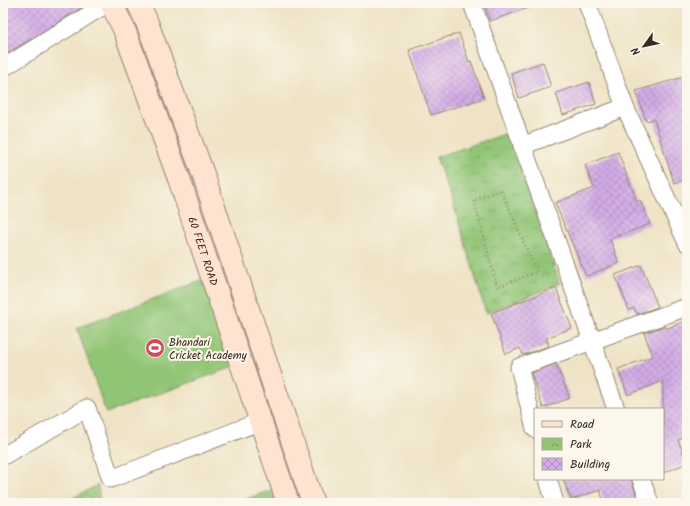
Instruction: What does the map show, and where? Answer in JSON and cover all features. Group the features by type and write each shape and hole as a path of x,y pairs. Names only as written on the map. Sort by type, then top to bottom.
{"street":[{"path":"3,68 110,3"},
{"name":"60 FEET ROAD","path":"110,3 124,30 179,179 288,503"},
{"path":"138,3 146,20 202,171 313,503"},
{"path":"472,3 616,408"},
{"path":"588,3 625,107 687,243"},
{"path":"522,146 625,107"},
{"path":"534,425 519,367 687,307"},
{"path":"3,456 87,408 111,479 261,421"},
{"path":"548,480 555,503"},
{"path":"641,480 650,503"}],"path":[{"path":"501,190 537,272 497,287 474,200 501,190"}],"green space":[{"path":"508,133 560,284 486,313 453,203 436,157"},
{"name":"Bhandari Cricket Academy","path":"203,280 233,367 106,413 77,328"},
{"path":"98,485 100,503 63,503"},
{"path":"273,489 278,503 236,503"}],"building":[{"path":"3,3 89,3 3,56"},
{"path":"484,3 533,3 534,6 490,21"},
{"path":"459,33 484,98 431,115 409,50"},
{"path":"543,62 551,87 519,98 511,73"},
{"path":"687,76 687,179 674,183 654,119 646,121 636,91"},
{"path":"589,82 596,104 563,115 556,93"},
{"path":"618,152 637,202 640,200 650,224 610,239 619,263 586,276 555,203 594,188 585,165"},
{"path":"641,265 658,307 637,314 634,308 629,310 615,275"},
{"path":"556,288 572,328 546,338 549,346 523,355 520,348 506,354 491,313"},
{"path":"687,320 687,436 678,440 687,463 664,473 663,381 628,395 618,369 653,356 644,333 665,326 668,328"},
{"path":"556,364 570,398 543,408 531,373"},
{"path":"563,480 631,480 639,503 604,503 600,490 571,500"}],"place":[{"name":"Bhandari Cricket Academy","path":"155,348"}]}
